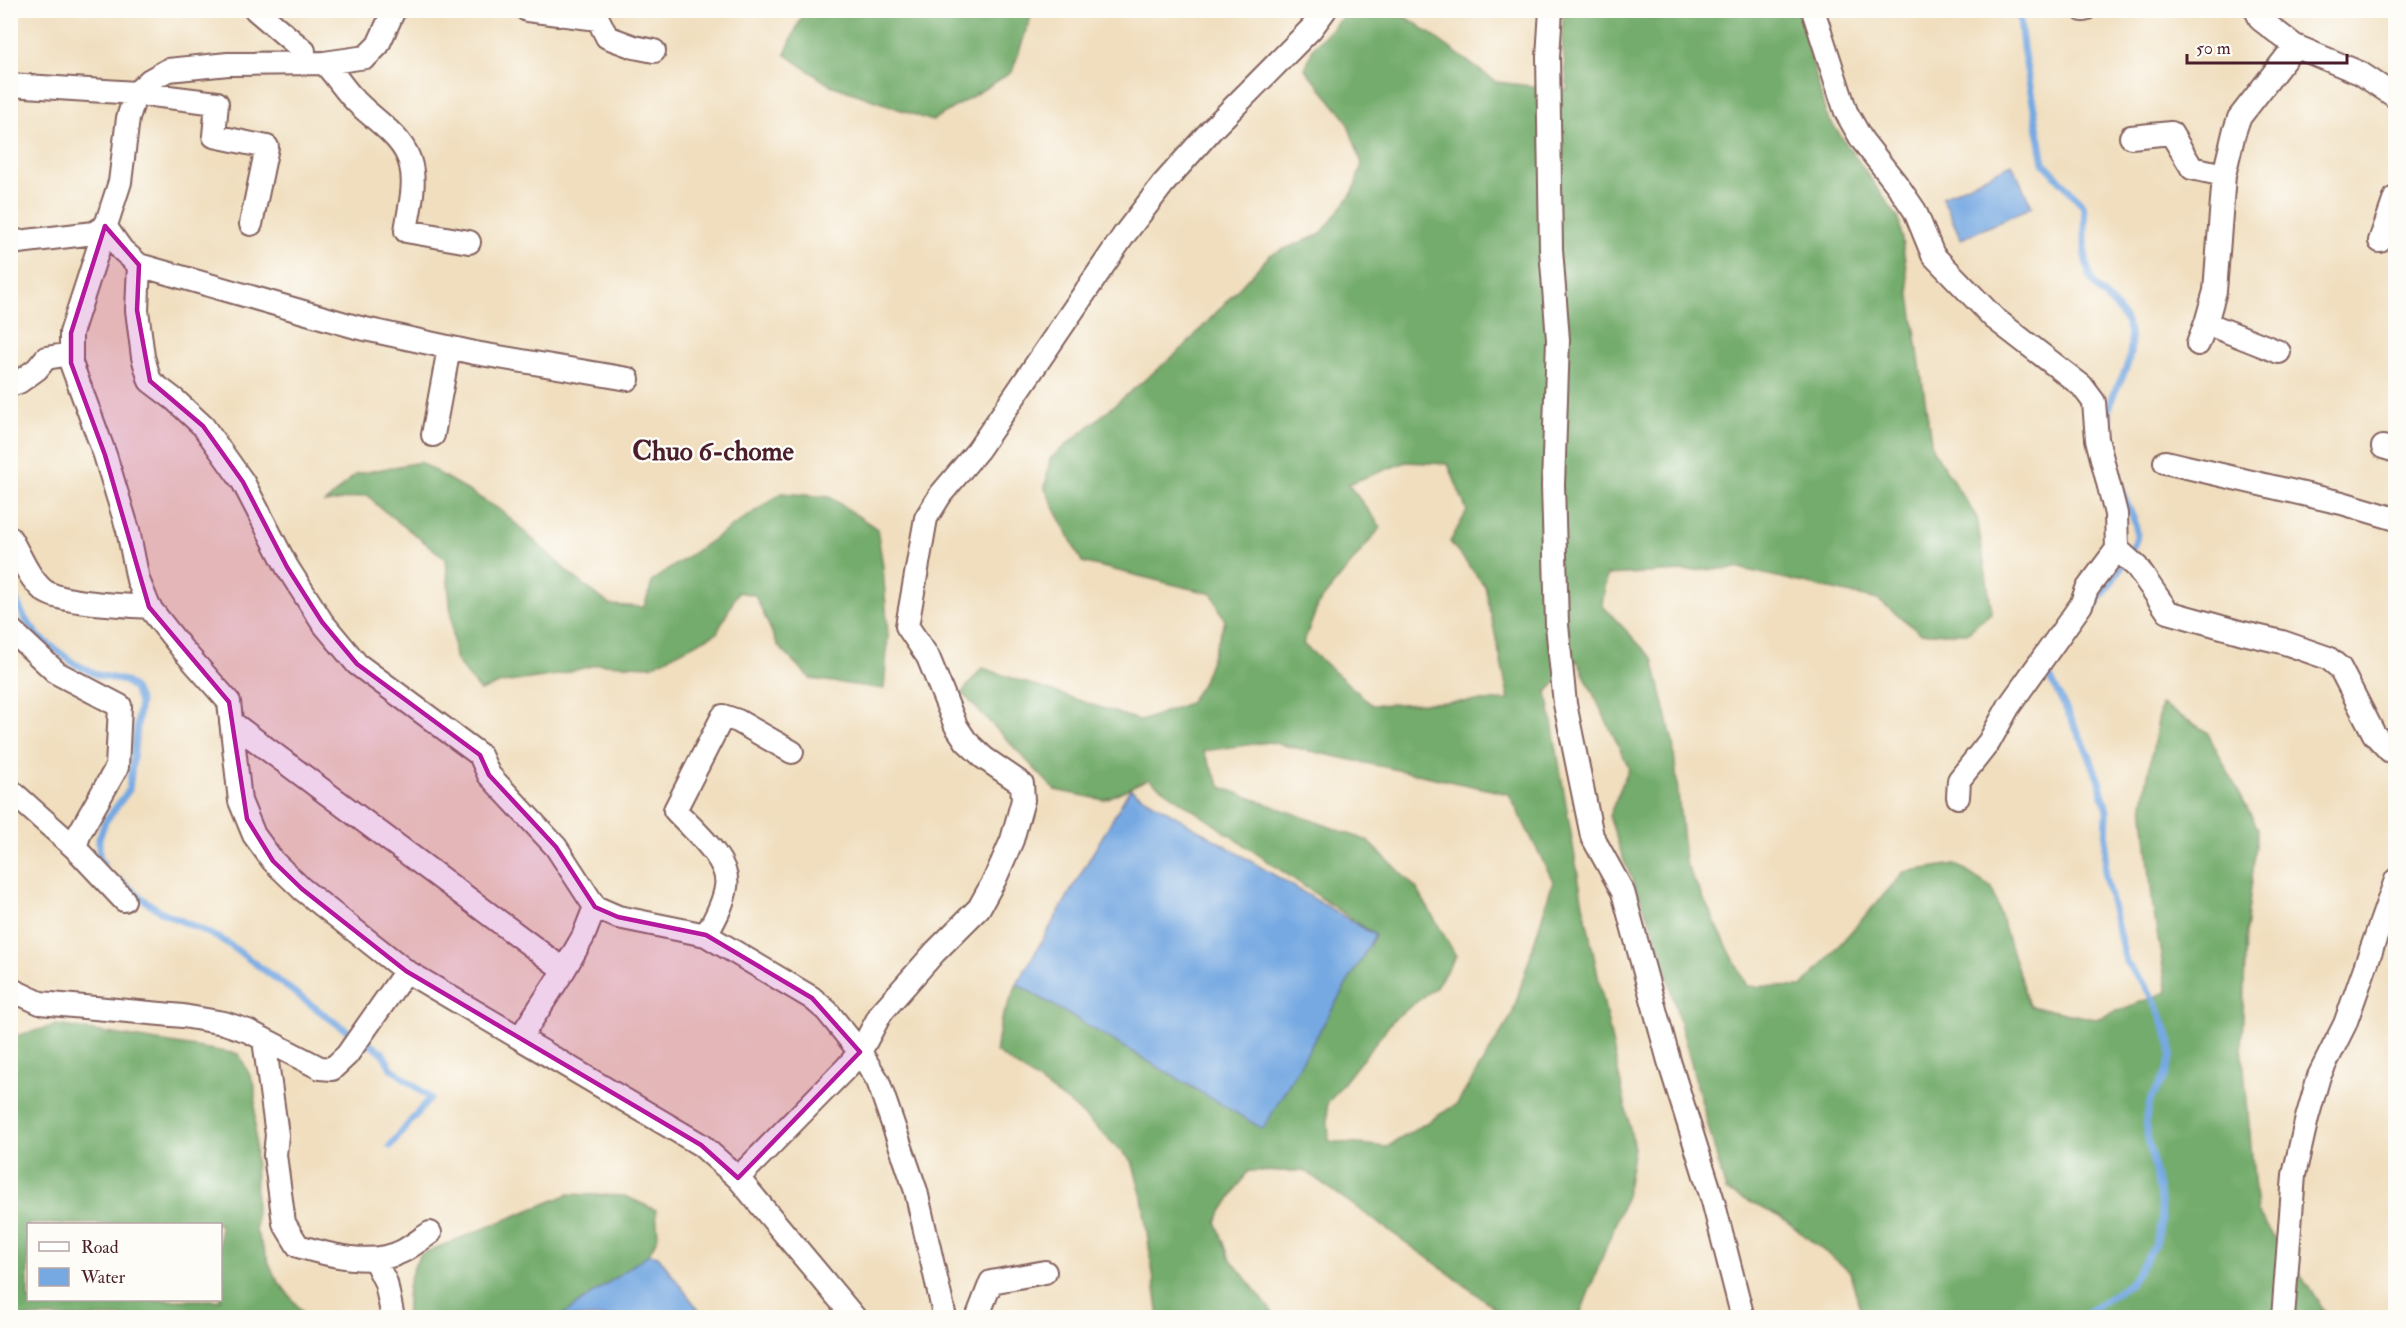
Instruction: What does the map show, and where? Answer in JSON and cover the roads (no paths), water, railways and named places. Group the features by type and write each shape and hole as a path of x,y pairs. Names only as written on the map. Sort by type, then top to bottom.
{"street":[{"path":"256,10 304,51"},
{"path":"394,10 378,45 366,57 324,63 228,64 168,70 150,80 136,93 129,118 120,182 71,333 71,363 115,487 128,530 138,580 149,607 229,702 240,801 254,835 273,861 302,889 406,971 701,1145 738,1178 855,1317"},
{"path":"527,10 598,19 607,37 634,47 654,51"},
{"path":"738,1178 860,1052 880,1013 935,952 980,908 1012,840 1023,800 1022,784 984,758 966,741 956,726 928,657 907,626 926,518 941,494 978,450 1124,235 1163,184 1325,10"},
{"path":"1551,10 1548,57 1551,249 1558,340 1553,485 1557,625 1565,704 1592,836 1623,892 1669,1061 1713,1201 1743,1317"},
{"path":"1813,10 1846,112 1862,140 1915,211 1933,255 1994,318 2082,386 2094,402 2097,439 2116,514 2117,549 2087,589 2081,604 2009,706 1989,742 1959,780 1958,797"},
{"path":"2256,10 2261,20 2295,46 2360,73 2396,97"},
{"path":"2279,351 2202,334 2216,291 2224,175 2239,118 2295,46"},
{"path":"324,63 337,76 351,96 396,139 408,154 412,167 412,189 406,231 469,242"},
{"path":"10,85 136,93 217,103 214,136 267,147 251,224"},
{"path":"2131,137 2171,133 2192,168 2224,175"},
{"path":"2380,241 2395,197"},
{"path":"10,243 94,233 105,226"},
{"path":"105,226 122,250 140,265 356,327 449,348 628,379"},
{"path":"140,265 137,310 143,357 150,381 203,426 243,482 287,567 316,613 357,664 480,755 489,774 556,847 595,907 618,917 706,935 812,998 827,1011 860,1052 878,1081 916,1191 945,1317"},
{"path":"433,435 449,348"},
{"path":"10,385 19,382 37,369 46,358 71,354"},
{"path":"2165,462 2342,503 2396,519"},
{"path":"10,538 29,573 43,590 56,597 149,607"},
{"path":"2117,549 2138,567 2168,612 2282,642 2328,658 2340,668 2374,734 2390,752 2396,753"},
{"path":"10,629 57,673 120,706 117,767 80,832 75,848"},
{"path":"706,935 726,888 727,878 718,857 675,810 723,716 738,721 792,752"},
{"path":"231,722 564,970"},
{"path":"10,790 75,848 124,900"},
{"path":"2283,1317 2294,1175 2307,1118 2319,1076 2344,1024 2396,880"},
{"path":"520,1038 583,937 595,907"},
{"path":"10,989 40,1003 183,1016 224,1023 320,1068 332,1069 347,1055 406,971"},
{"path":"264,1040 277,1135 275,1155 284,1223 298,1246 326,1255 374,1259 401,1252 430,1233"},
{"path":"374,1259 386,1283 393,1317"},
{"path":"977,1317 991,1282 1045,1272"}],"water":[{"path":"2012,164 2032,207 1961,239 1942,197"},
{"path":"1130,789 1375,935 1263,1129 1017,984"},
{"path":"649,1254 658,1256 704,1317 560,1317"}],"waterway":[{"path":"2019,10 2023,48 2044,163 2083,205 2086,258 2090,276 2094,284 2123,316 2130,335 2131,348 2126,369 2113,397 2109,417 2117,469 2124,497 2135,524 2136,540 2122,566 2048,673 2089,755 2100,784 2107,811 2105,876 2126,962 2144,984 2157,1006 2171,1043 2171,1055 2165,1076 2151,1098 2145,1124 2159,1192 2162,1219 2154,1247 2130,1283 2080,1318"},
{"path":"10,588 25,619 39,637 75,664 98,675 125,681 134,689 140,702 129,790 105,822 99,839 99,857 103,864"},
{"path":"119,880 162,912 230,945 340,1026 382,1052 391,1068 430,1098 390,1146"}],"district":[{"name":"Chuo 6-chome","path":"713,451"}]}
